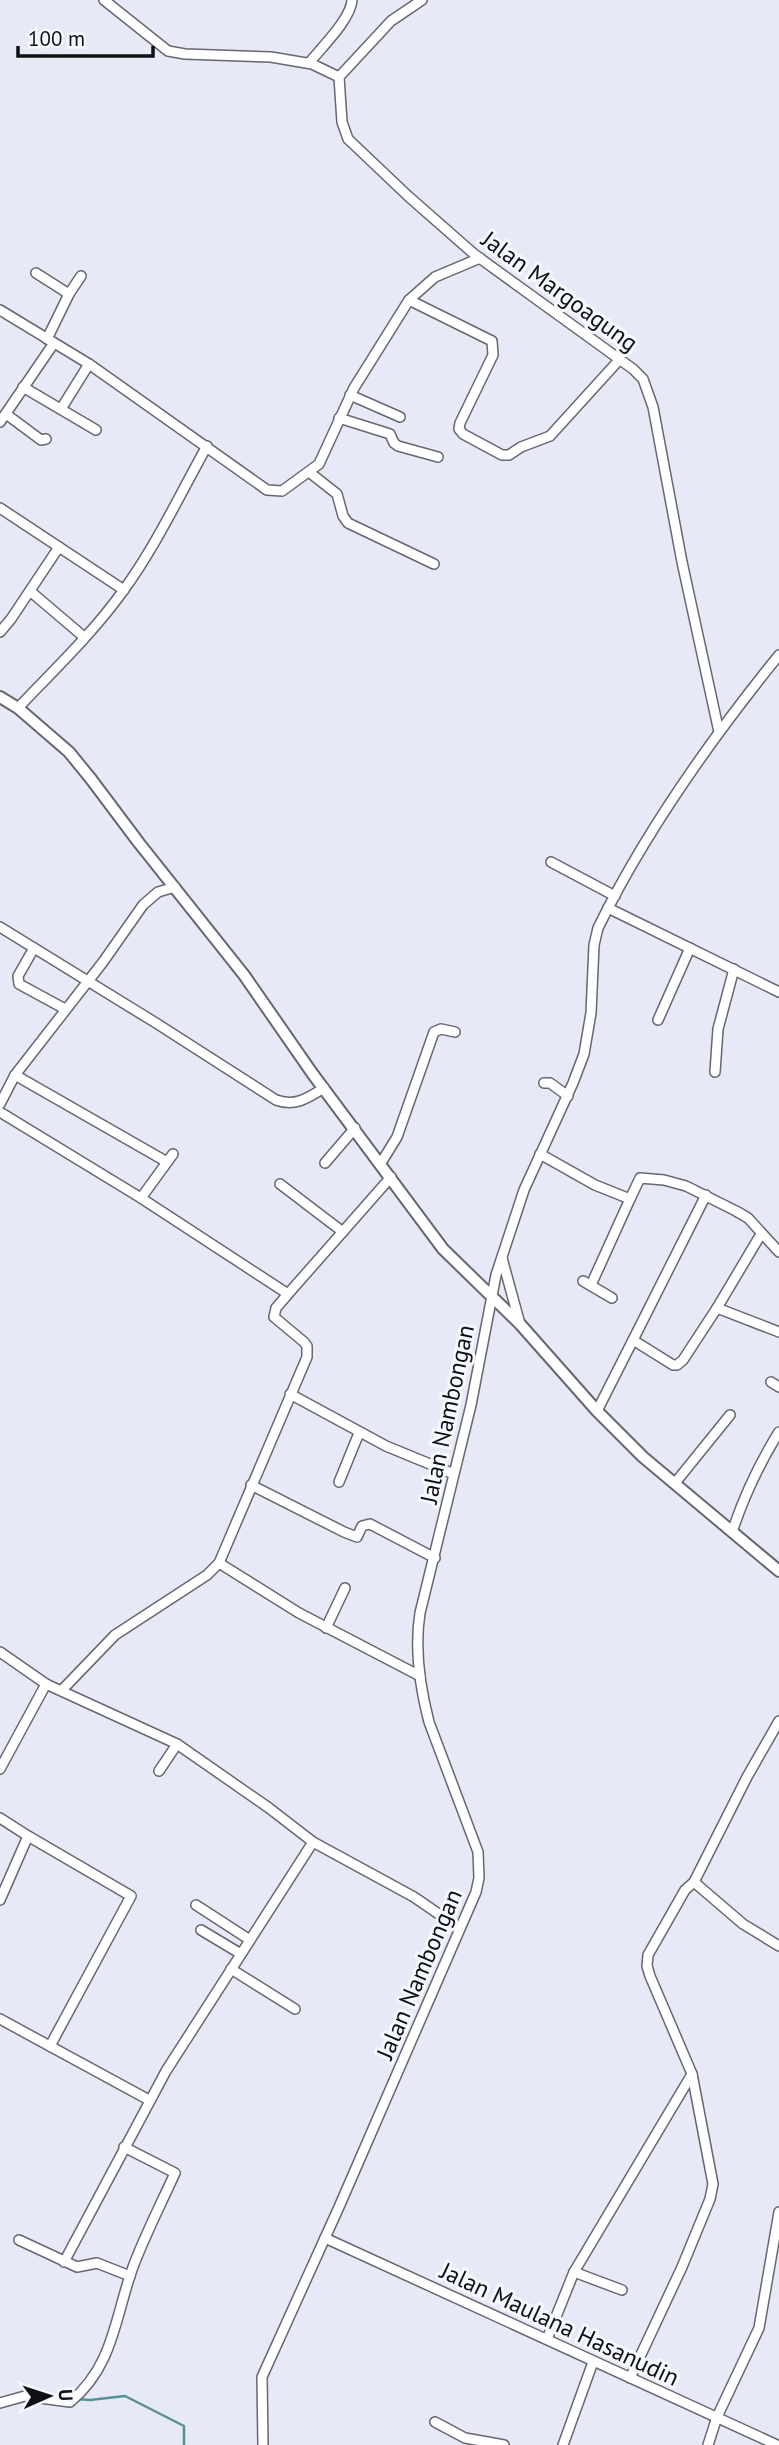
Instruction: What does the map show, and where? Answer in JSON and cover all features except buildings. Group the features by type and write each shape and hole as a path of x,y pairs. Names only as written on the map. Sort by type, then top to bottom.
{"street":[{"path":"104,0 163,48 173,52 263,56 309,64 339,76 391,21 422,0"},
{"path":"309,64 343,20 352,0"},
{"name":"Jalan Margoagung","path":"339,76 342,122 348,139 408,196 480,258 641,376 653,407 682,562 719,733"},
{"path":"0,310 89,364 267,490 282,491 319,464 324,457 351,395 409,300 435,277 480,258"},
{"path":"36,273 69,294"},
{"path":"46,439 41,440 3,418 50,341 69,294 81,276"},
{"path":"409,300 492,341 493,355 459,429 502,455 509,455 521,447 550,436 620,359"},
{"path":"61,409 89,364"},
{"path":"23,387 96,430"},
{"path":"351,395 400,417"},
{"path":"339,418 390,435 398,446 438,457"},
{"path":"18,708 124,590 207,446"},
{"path":"309,472 337,494 343,516 356,529 434,564"},
{"path":"0,508 124,590"},
{"path":"0,632 59,547"},
{"path":"30,591 84,637"},
{"name":"Jalan Nambongan","path":"263,2445 262,2377 480,1878 478,1852 429,1722 419,1676 418,1626 471,1405 491,1297 502,1258 524,1190 568,1096 584,1054 589,1031 594,945 598,928 673,798 779,655"},
{"path":"0,697 18,708 69,752 170,886 244,975 443,1249 520,1324 643,1457 779,1571"},
{"path":"551,862 615,896"},
{"path":"0,1104 15,1075 103,962 143,905 153,895 170,886"},
{"path":"608,908 779,992"},
{"path":"0,927 276,1100 286,1103 299,1102 324,1088"},
{"path":"34,948 18,976 18,982 65,1009"},
{"path":"658,1020 690,948"},
{"path":"715,1072 718,1029 734,969"},
{"path":"381,1163 397,1137 434,1032 441,1029 455,1032"},
{"path":"15,1075 170,1158 141,1198"},
{"path":"544,1083 550,1083 568,1096"},
{"path":"0,1112 141,1198 288,1294"},
{"path":"325,1163 355,1129"},
{"path":"540,1154 595,1185 630,1199"},
{"path":"62,1690 114,1634 207,1576 219,1563 307,1351 304,1342 274,1317 276,1308 391,1177"},
{"path":"612,1298 587,1283 641,1178 664,1180 706,1195 748,1218 779,1252"},
{"path":"280,1184 343,1232"},
{"path":"597,1410 706,1195"},
{"path":"633,1340 677,1365 718,1308 761,1234"},
{"path":"502,1258 520,1324"},
{"path":"718,1308 779,1332"},
{"path":"290,1394 359,1433 454,1474"},
{"path":"675,1483 730,1415"},
{"path":"732,1532 761,1461 779,1432"},
{"path":"339,1482 359,1433"},
{"path":"251,1485 344,1532 357,1537 365,1524 370,1524 435,1558"},
{"path":"219,1563 326,1628 419,1676"},
{"path":"326,1628 345,1588"},
{"path":"0,1652 46,1684 177,1744 313,1842 414,1897 459,1928"},
{"path":"0,1769 46,1684"},
{"path":"631,2378 682,2267 710,2199 713,2184 692,2074 650,1976 648,1955 685,1890 694,1882 747,1777 779,1721"},
{"path":"159,1771 177,1744"},
{"path":"0,1818 131,1896 50,2046"},
{"path":"0,1900 28,1836"},
{"path":"64,2262 149,2100 313,1842"},
{"path":"694,1882 743,1924 779,1946"},
{"path":"196,1905 250,1940"},
{"path":"201,1930 241,1954"},
{"path":"231,1969 295,2008"},
{"path":"0,2020 149,2100"},
{"path":"547,2339 574,2272 692,2074"},
{"path":"0,2403 17,2396 71,2402 86,2388 103,2362 115,2334 130,2276 175,2173 124,2147"},
{"path":"708,2445 717,2417 759,2328 779,2212"},
{"name":"Jalan Maulana Hasanudin","path":"325,2238 777,2445"},
{"path":"19,2240 77,2267 97,2263 130,2276"},
{"path":"574,2272 621,2290"},
{"path":"563,2445 593,2362"},
{"path":"435,2422 465,2438 504,2445"}],"waterway":[{"path":"77,2399 125,2396 184,2426 184,2445"}]}
